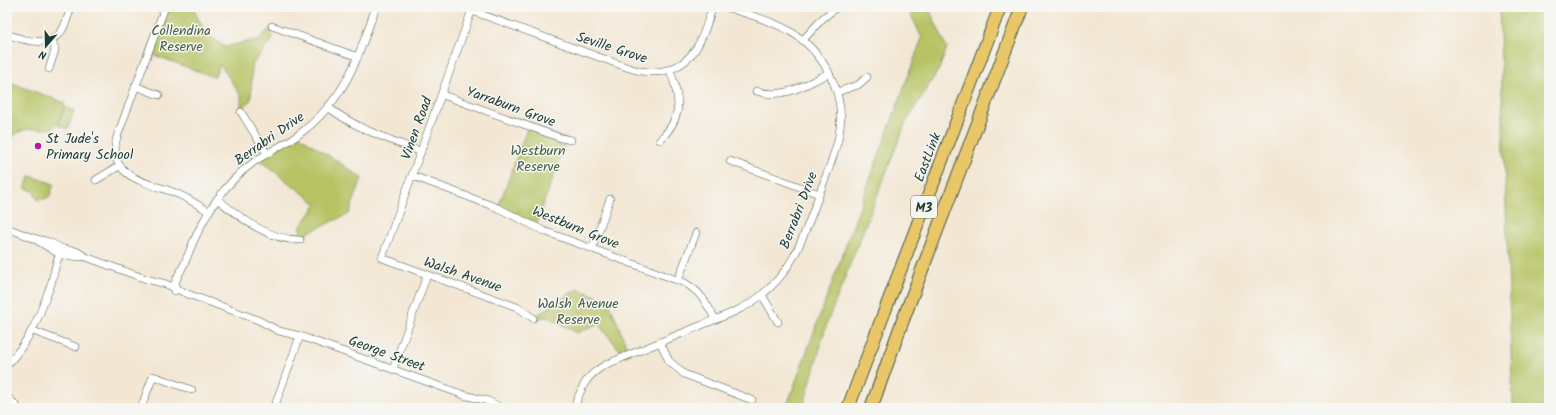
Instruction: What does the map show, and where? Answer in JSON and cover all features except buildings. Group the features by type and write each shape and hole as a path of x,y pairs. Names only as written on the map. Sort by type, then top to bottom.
{"highway":[{"name":"EastLink","path":"848,408 1000,7"},
{"name":"M3","path":"871,408 1022,7"}],"street":[{"path":"7,34 30,41 52,39 61,33 64,28 71,7"},
{"path":"165,7 135,86 116,142 116,155 119,166 131,177 185,197 208,211"},
{"name":"Berrabri Drive","path":"176,290 182,279 184,266 196,234 208,211 240,174 254,162 298,135 328,107 348,79 358,57 376,7"},
{"name":"Seville Grove","path":"473,9 635,70 651,73 670,70 684,62 695,50 701,39 713,7"},
{"name":"Berrabri Drive","path":"574,408 583,384 597,369 746,306 762,295 781,276 794,259 802,242 839,137 841,120 836,92 829,73 820,58 803,40 778,25 726,7"},
{"path":"803,40 823,18 837,7"},
{"name":"Vinen Road","path":"382,258 473,9"},
{"path":"272,26 358,57"},
{"path":"49,69 55,50 52,39"},
{"path":"660,140 674,124 678,109 678,97 670,70"},
{"path":"756,91 772,95 790,92 799,89 829,73"},
{"path":"836,92 858,84 867,77"},
{"path":"135,86 158,95"},
{"name":"Yarraburn Grove","path":"442,95 560,138 571,140"},
{"path":"328,107 344,119 357,126 421,152"},
{"path":"241,112 267,154"},
{"path":"730,161 819,194"},
{"path":"96,180 119,166"},
{"name":"Westburn Grove","path":"413,176 496,207 544,231 678,280 692,287 703,297 715,319"},
{"path":"217,199 248,222 267,232 284,239 300,240"},
{"path":"592,249 610,199"},
{"name":"George Street","path":"7,228 33,238 49,242 62,253 86,257 146,279 160,287 176,290 258,320 281,326 300,336 464,395 493,408"},
{"path":"678,280 696,232"},
{"path":"7,365 19,352 33,330 62,253"},
{"name":"Walsh Avenue","path":"382,258 517,307 533,318"},
{"path":"393,369 427,275"},
{"path":"762,295 778,322"},
{"path":"33,330 76,347"},
{"path":"274,408 300,336"},
{"path":"660,342 669,361 684,374 752,400"},
{"path":"141,408 152,376 192,390"},
{"name":"George Street","path":"464,395 488,401 502,408"},
{"path":"7,396 18,408"}],"green space":[{"name":"Collendina Reserve","path":"165,7 195,7 194,10 205,32 225,47 259,39 272,26 273,39 252,65 251,99 241,112 241,96 220,64 214,77 148,53"},
{"path":"907,7 928,7 947,48 939,69 906,122 827,323 803,408 786,408 922,38"},
{"path":"1499,7 1549,7 1549,408 1513,408"},
{"path":"7,81 65,103 58,123 53,128 21,131 14,136 7,146"},
{"path":"65,107 74,111 68,129 58,125"},
{"name":"Westburn Reserve","path":"528,126 567,139 535,227 498,208"},
{"path":"298,135 362,178 349,214 309,232 300,240 301,226 317,204 258,159"},
{"path":"30,176 54,184 49,198 38,200 33,191 25,188"},
{"name":"Walsh Avenue Reserve","path":"577,289 608,300 630,354 625,356 598,324 577,333 548,317 533,318"}],"place":[{"name":"St Jude's Primary School","path":"38,146"}]}
